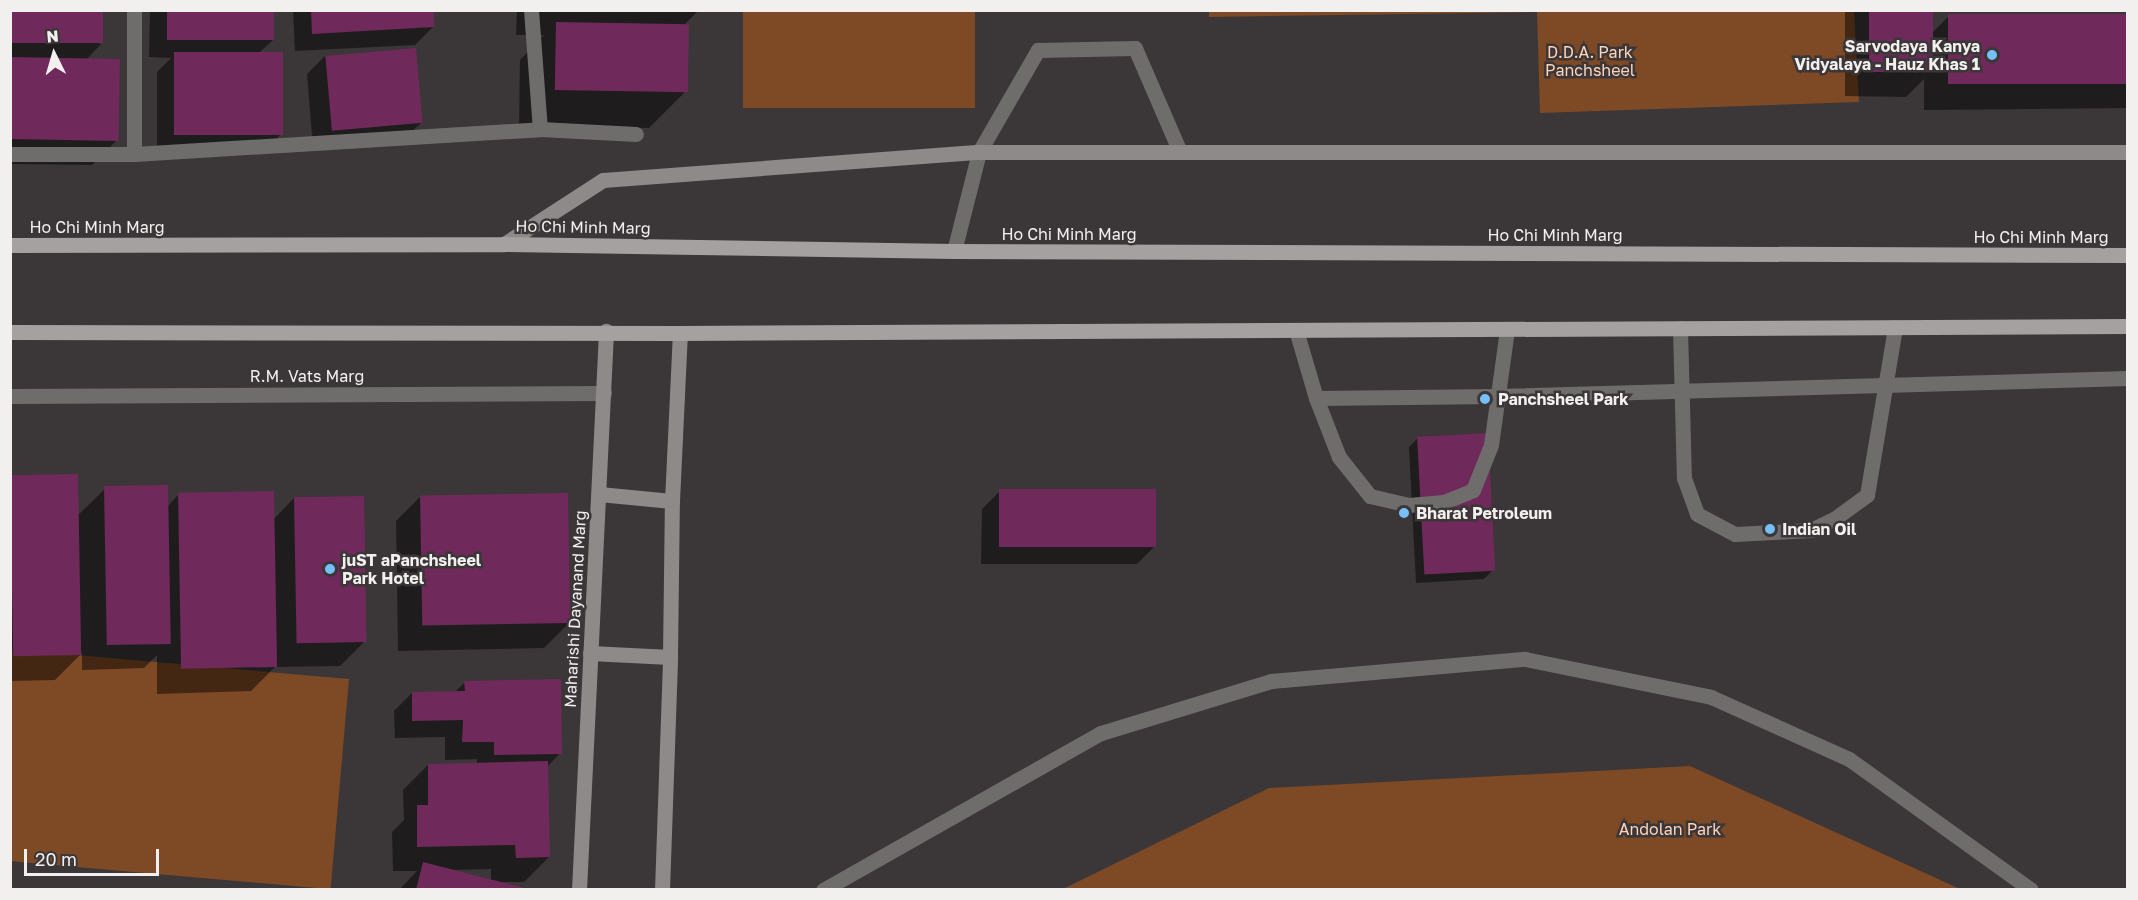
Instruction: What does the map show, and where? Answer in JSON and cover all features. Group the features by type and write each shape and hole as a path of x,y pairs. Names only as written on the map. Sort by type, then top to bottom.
{"main road":[{"name":"Ho Chi Minh Marg","path":"10,245 504,244 954,251 2127,255"},
{"path":"10,332 606,331 680,333 2127,326"}],"street":[{"path":"134,10 134,154"},
{"path":"531,10 540,129"},
{"path":"954,251 979,152 1038,50 1135,48 1180,152"},
{"path":"10,154 134,154 540,129 636,134"},
{"path":"504,244 603,180 979,152 2127,152"},
{"path":"1680,328 1684,478 1696,514 1736,534 1811,530 1834,519 1867,495 1895,327"},
{"path":"1296,330 1316,398 1340,457 1370,496 1409,505 1444,502 1473,490 1491,445 1507,329"},
{"name":"Maharishi Dayanand Marg","path":"579,890 606,331"},
{"path":"662,890 670,657 672,501 680,333"},
{"path":"1316,398 1497,396 1886,383 2127,378"},
{"name":"R.M. Vats Marg","path":"10,396 604,393"},
{"path":"599,494 672,501"},
{"path":"590,653 670,657"},
{"path":"823,890 1101,733 1271,681 1525,659 1711,697 1850,759 2031,890"}],"green space":[{"name":"D.D.A. Park Panchsheel","path":"1209,10 1854,11 1859,102 1540,113 1537,12 1209,17"},
{"path":"743,11 975,11 975,108 743,108"},
{"path":"12,650 349,679 331,889 10,861 10,676"},
{"name":"Andolan Park","path":"1690,766 1960,889 1063,889 1269,788"}],"building":[{"path":"10,10 103,10 103,43 10,43"},
{"path":"167,10 274,10 274,40 167,40"},
{"path":"311,10 434,10 434,27 312,34"},
{"path":"1869,10 1933,10 1933,72 1869,72"},
{"path":"1948,14 2128,14 2128,84 1948,84"},
{"path":"556,22 689,24 688,92 555,90"},
{"path":"416,48 423,123 332,131 325,56"},
{"path":"174,52 283,52 283,135 174,135"},
{"path":"10,57 120,59 119,141 10,139"},
{"path":"1488,433 1495,571 1424,575 1417,437"},
{"path":"78,474 81,655 13,656 10,475"},
{"path":"168,485 171,644 107,645 104,486"},
{"path":"999,489 1156,489 1156,547 999,547"},
{"path":"274,491 277,667 181,669 178,493"},
{"path":"568,493 570,623 422,626 420,496"},
{"name":"juST aPanchsheel Park Hotel","path":"364,496 367,642 297,643 294,497"},
{"path":"561,679 562,754 494,755 494,742 462,742 463,720 412,721 412,692 465,691 464,681"},
{"path":"548,761 550,857 516,858 515,845 417,847 417,805 428,805 428,764"},
{"path":"423,862 528,889 528,890 416,890"}],"place":[{"name":"Sarvodaya Kanya Vidyalaya - Hauz Khas 1","path":"1992,55"},
{"name":"Panchsheel Park","path":"1485,399"},
{"name":"Bharat Petroleum","path":"1404,513"},
{"name":"Indian Oil","path":"1770,529"},
{"name":"juST aPanchsheel Park Hotel","path":"330,569"}]}
